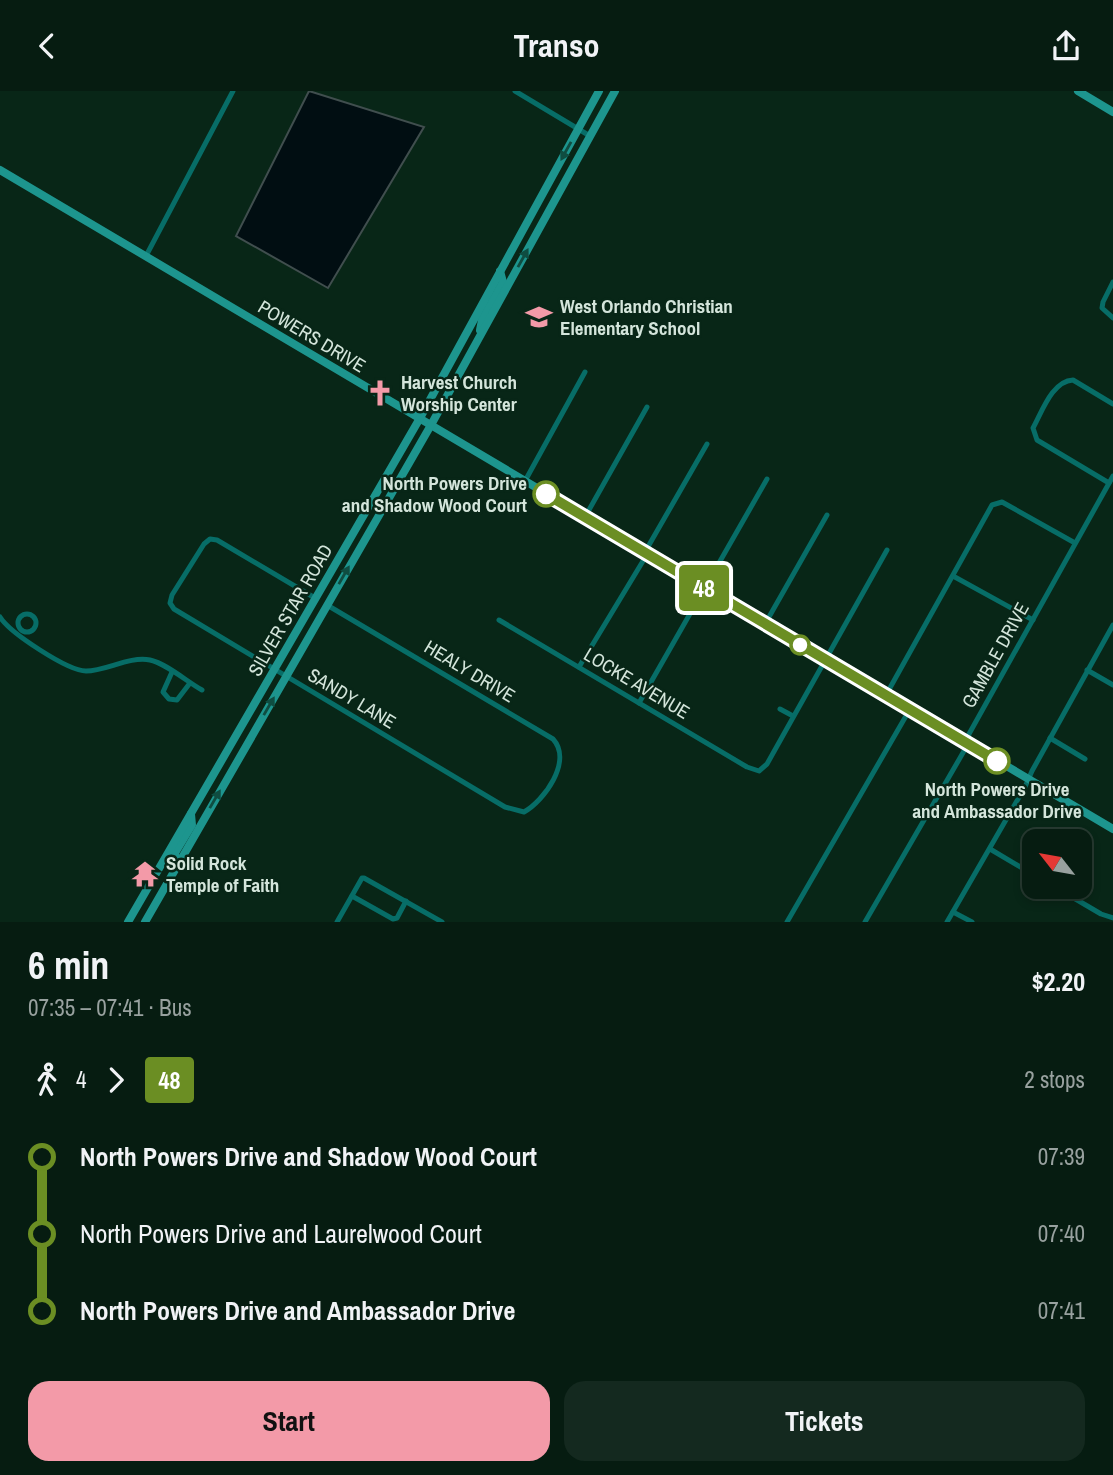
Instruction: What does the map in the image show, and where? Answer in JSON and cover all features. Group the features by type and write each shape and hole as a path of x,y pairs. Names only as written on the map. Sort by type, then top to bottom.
{"main road":[{"name":"SILVER STAR ROAD","path":"128,922 420,418 599,91"},
{"path":"1078,91 1113,112"},
{"name":"SILVER STAR ROAD","path":"145,922 431,425 612,93"},
{"name":"POWERS DRIVE","path":"0,170 1113,829"},
{"path":"478,340 482,320 503,282 500,271"},
{"path":"177,865 175,853 192,825 191,814"}],"street":[{"path":"145,256 233,91"},
{"path":"515,91 590,136"},
{"path":"1113,282 1102,308 1113,318"},
{"path":"525,481 585,372"},
{"path":"1113,404 1073,380 1065,381 1058,385 1033,429 1037,440 1108,485 1113,491"},
{"path":"585,517 647,407"},
{"path":"579,667 707,444"},
{"name":"GAMBLE DRIVE","path":"865,922 964,751 969,734 1113,476"},
{"path":"639,703 767,479"},
{"path":"886,695 992,505 1002,502 1075,543"},
{"path":"765,624 827,515"},
{"name":"SANDY LANE","path":"315,598 217,540 210,539 204,544 172,595 170,603 174,609 274,670 515,811 524,812 532,807 549,784"},
{"path":"780,709 793,716 887,550"},
{"path":"953,576 1033,620"},
{"name":"HEALY DRIVE","path":"327,605 553,739 560,752 560,764 549,784"},
{"path":"0,617 72,669 83,671 151,660 202,690"},
{"name":"LOCKE AVENUE","path":"499,620 747,767 759,771 766,764 793,716"},
{"path":"947,922 1113,625"},
{"path":"1087,670 1113,685"},
{"path":"172,672 163,692 169,699 177,700 190,683"},
{"path":"787,922 910,709"},
{"path":"1050,738 1085,759"},
{"path":"990,849 1022,868"},
{"path":"337,922 364,878 442,922"},
{"path":"352,896 393,919 397,918 406,901"},
{"path":"1075,899 1113,918"},
{"path":"953,912 972,922"}],"shaded area":[{"path":"309,91 424,127 328,288 236,236"}],"bus line":[{"name":"48","path":"546,494 997,761"}],"place":[{"name":"West Orlando Christian Elementary School","path":"539,317"},
{"name":"Harvest Church Worship Center","path":"380,393"},
{"name":"North Powers Drive and Shadow Wood Court","path":"546,494"},
{"name":"North Powers Drive and Ambassador Drive","path":"997,761"},
{"name":"Solid Rock Temple of Faith","path":"145,874"}]}
